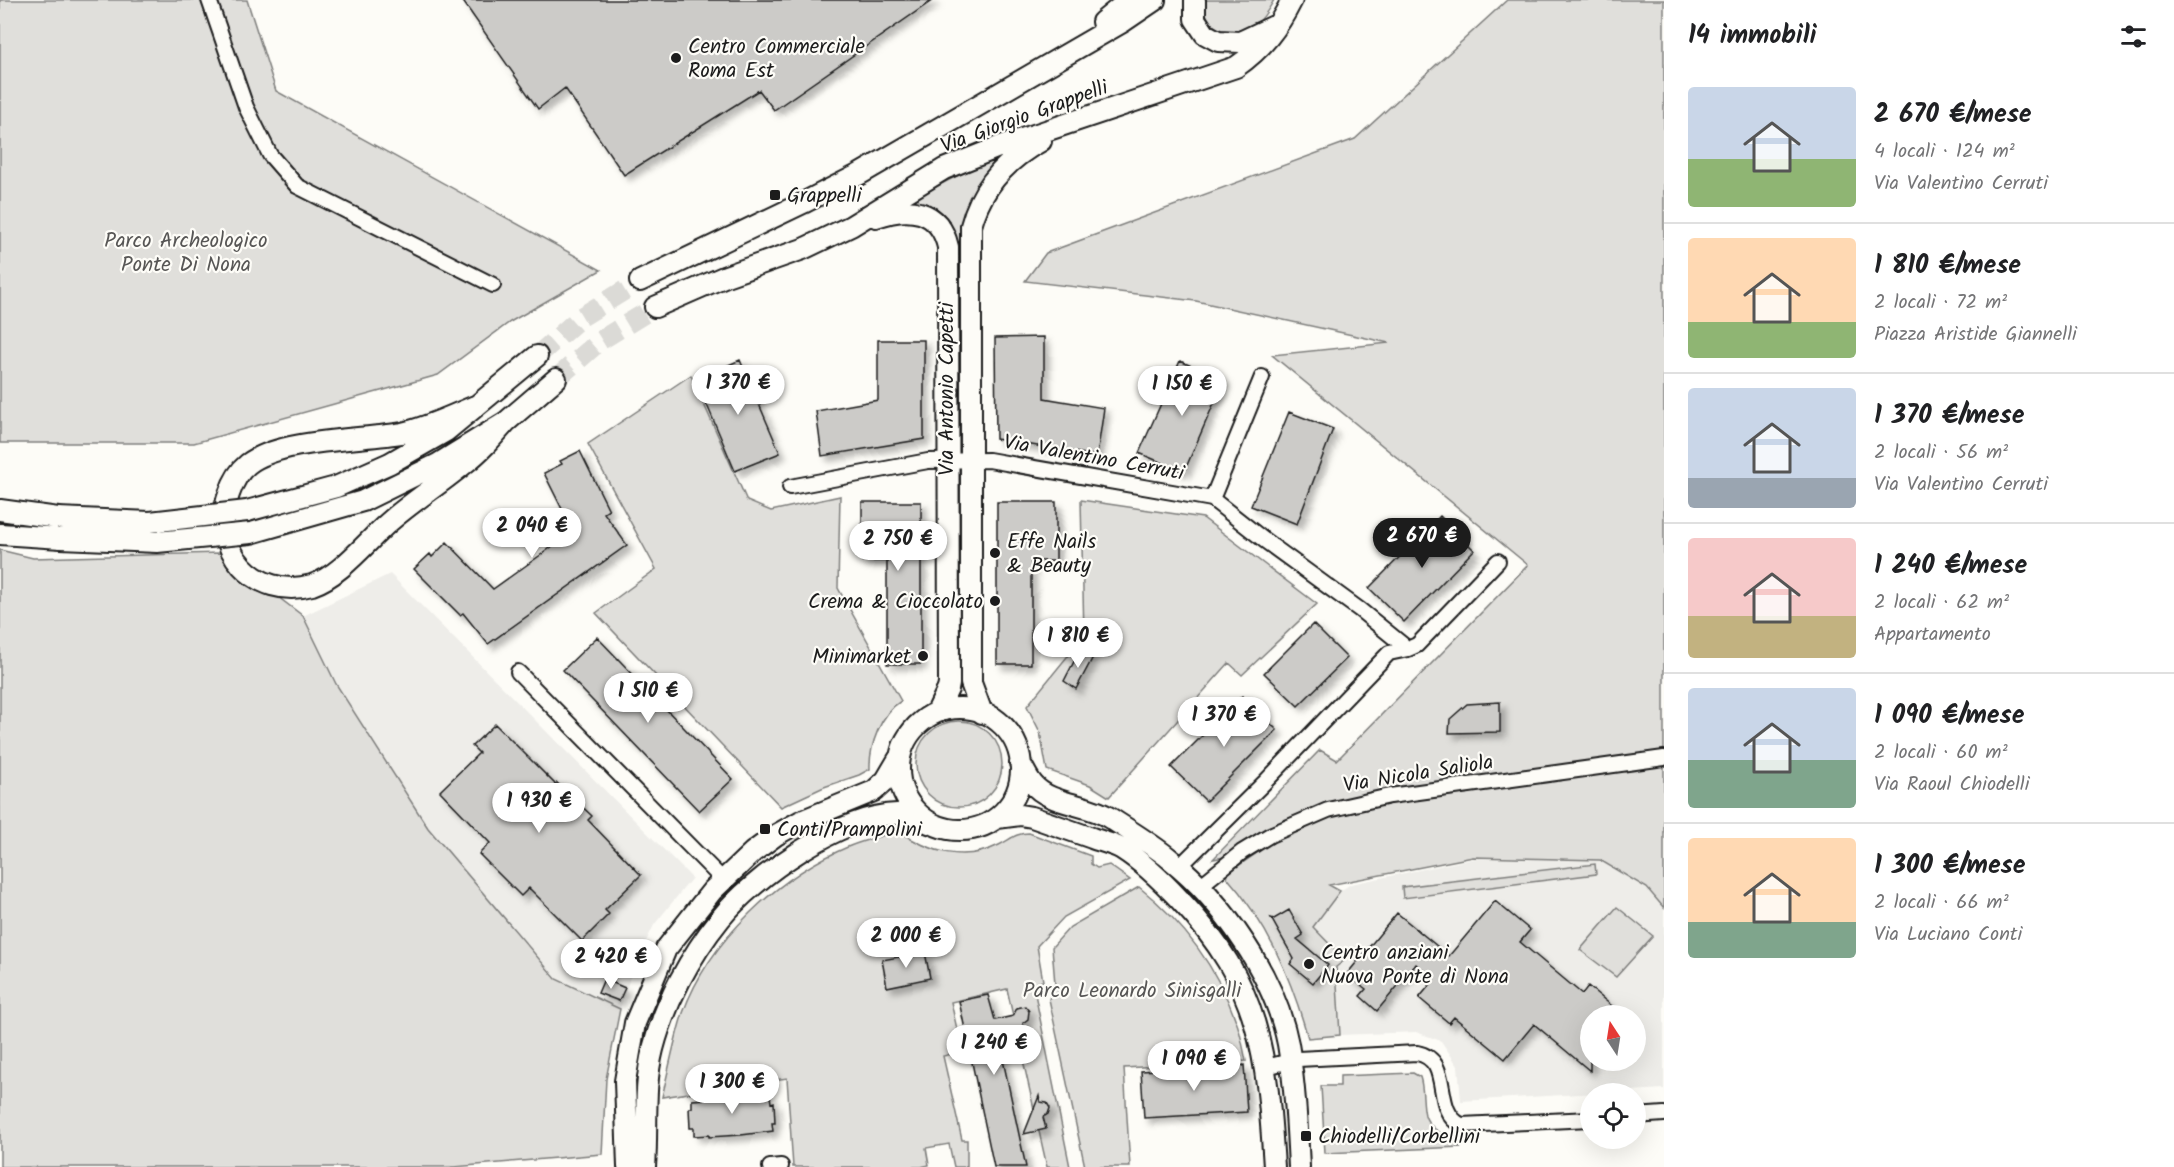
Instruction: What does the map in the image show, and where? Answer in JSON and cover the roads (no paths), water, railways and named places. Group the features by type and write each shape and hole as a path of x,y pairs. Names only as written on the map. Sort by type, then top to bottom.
{"main road":[{"path":"1050,63 1129,0"},
{"path":"1050,63 1124,21 1155,0"},
{"path":"1195,0 1195,19 1205,34 1218,41 1240,42 1281,22"},
{"name":"Via Giorgio Grappelli","path":"655,307 726,276 803,249 851,226 944,169 1001,146 1236,67 1267,42 1281,22 1292,0"},
{"name":"Via Giorgio Grappelli","path":"640,280 835,188 1050,63"},
{"name":"Via Antonio Capetti","path":"982,713 971,683 969,461 971,226 974,212 996,176 1022,152 1084,119"},
{"name":"Via Antonio Capetti","path":"851,226 896,211 916,212 933,220 945,234 948,257 949,684 938,710"},
{"path":"0,510 58,518 150,522 247,511 336,487 390,463 446,431 537,356"},
{"path":"475,406 404,432 273,451 248,464 234,479 225,505 228,544 235,558 247,573 261,582 285,588 313,584 342,567 389,521 482,449 506,422 556,379"},
{"path":"0,534 157,542 251,533 363,501 438,465 506,422"},
{"path":"645,1167 648,1077 662,1019 687,968 720,919 761,879 829,835 870,820 902,814 957,832 971,832 987,826 1010,805 1017,794 1020,763 1011,736 999,723 982,713 967,708 953,707 938,710 924,717 903,740 899,758 900,780 907,798 918,813 933,824"},
{"path":"628,1167 626,1075 635,1023 666,949 718,885 753,852 776,836 820,813 874,791 886,780 899,758"},
{"path":"1020,763 1032,783 1043,793 1107,816 1170,858 1200,886 1224,914 1256,959 1272,995 1287,1042 1295,1102 1299,1167"},
{"path":"997,818 1020,814 1122,849 1166,885 1198,919 1232,967 1248,1000 1261,1042 1269,1089 1274,1167"}],"street":[{"path":"209,0 246,106 270,155 297,186 493,285"},
{"path":"1212,499 1262,377"},
{"name":"Via Valentino Cerruti","path":"948,461 990,460 1212,499 1408,649"},
{"name":"Via Antonio Capetti","path":"790,487 928,461 948,461"},
{"path":"1179,867 1264,783 1389,653 1417,645 1498,561"},
{"path":"518,672 718,885 731,908"},
{"name":"Via Nicola Saliola","path":"1200,886 1242,852 1270,835 1328,810 1390,796 1664,758"},
{"path":"1266,1067 1305,1059 1417,1053 1428,1056 1434,1061 1440,1076 1445,1108 1450,1119 1461,1125 1580,1119"},
{"path":"1646,1115 1664,1114"},
{"path":"770,1167 781,1166"}],"tunnel":[{"path":"537,356 581,317 640,281"},
{"path":"556,379 601,340 655,307"}],"place":[{"name":"Centro Commerciale Roma Est","path":"676,58"},
{"name":"Grappelli","path":"775,195"},
{"name":"Effe Nails & Beauty","path":"995,553"},
{"name":"Crema & Cioccolato","path":"995,601"},
{"name":"Minimarket","path":"923,656"},
{"name":"Conti/Prampolini","path":"765,829"},
{"name":"Centro anziani Nuova Ponte di Nona","path":"1309,964"},
{"name":"Chiodelli/Corbellini","path":"1306,1136"}],"park label":[{"name":"Parco Archeologico Ponte Di Nona","path":"186,252"},
{"name":"Parco Leonardo Sinisgalli","path":"1132,990"}]}
